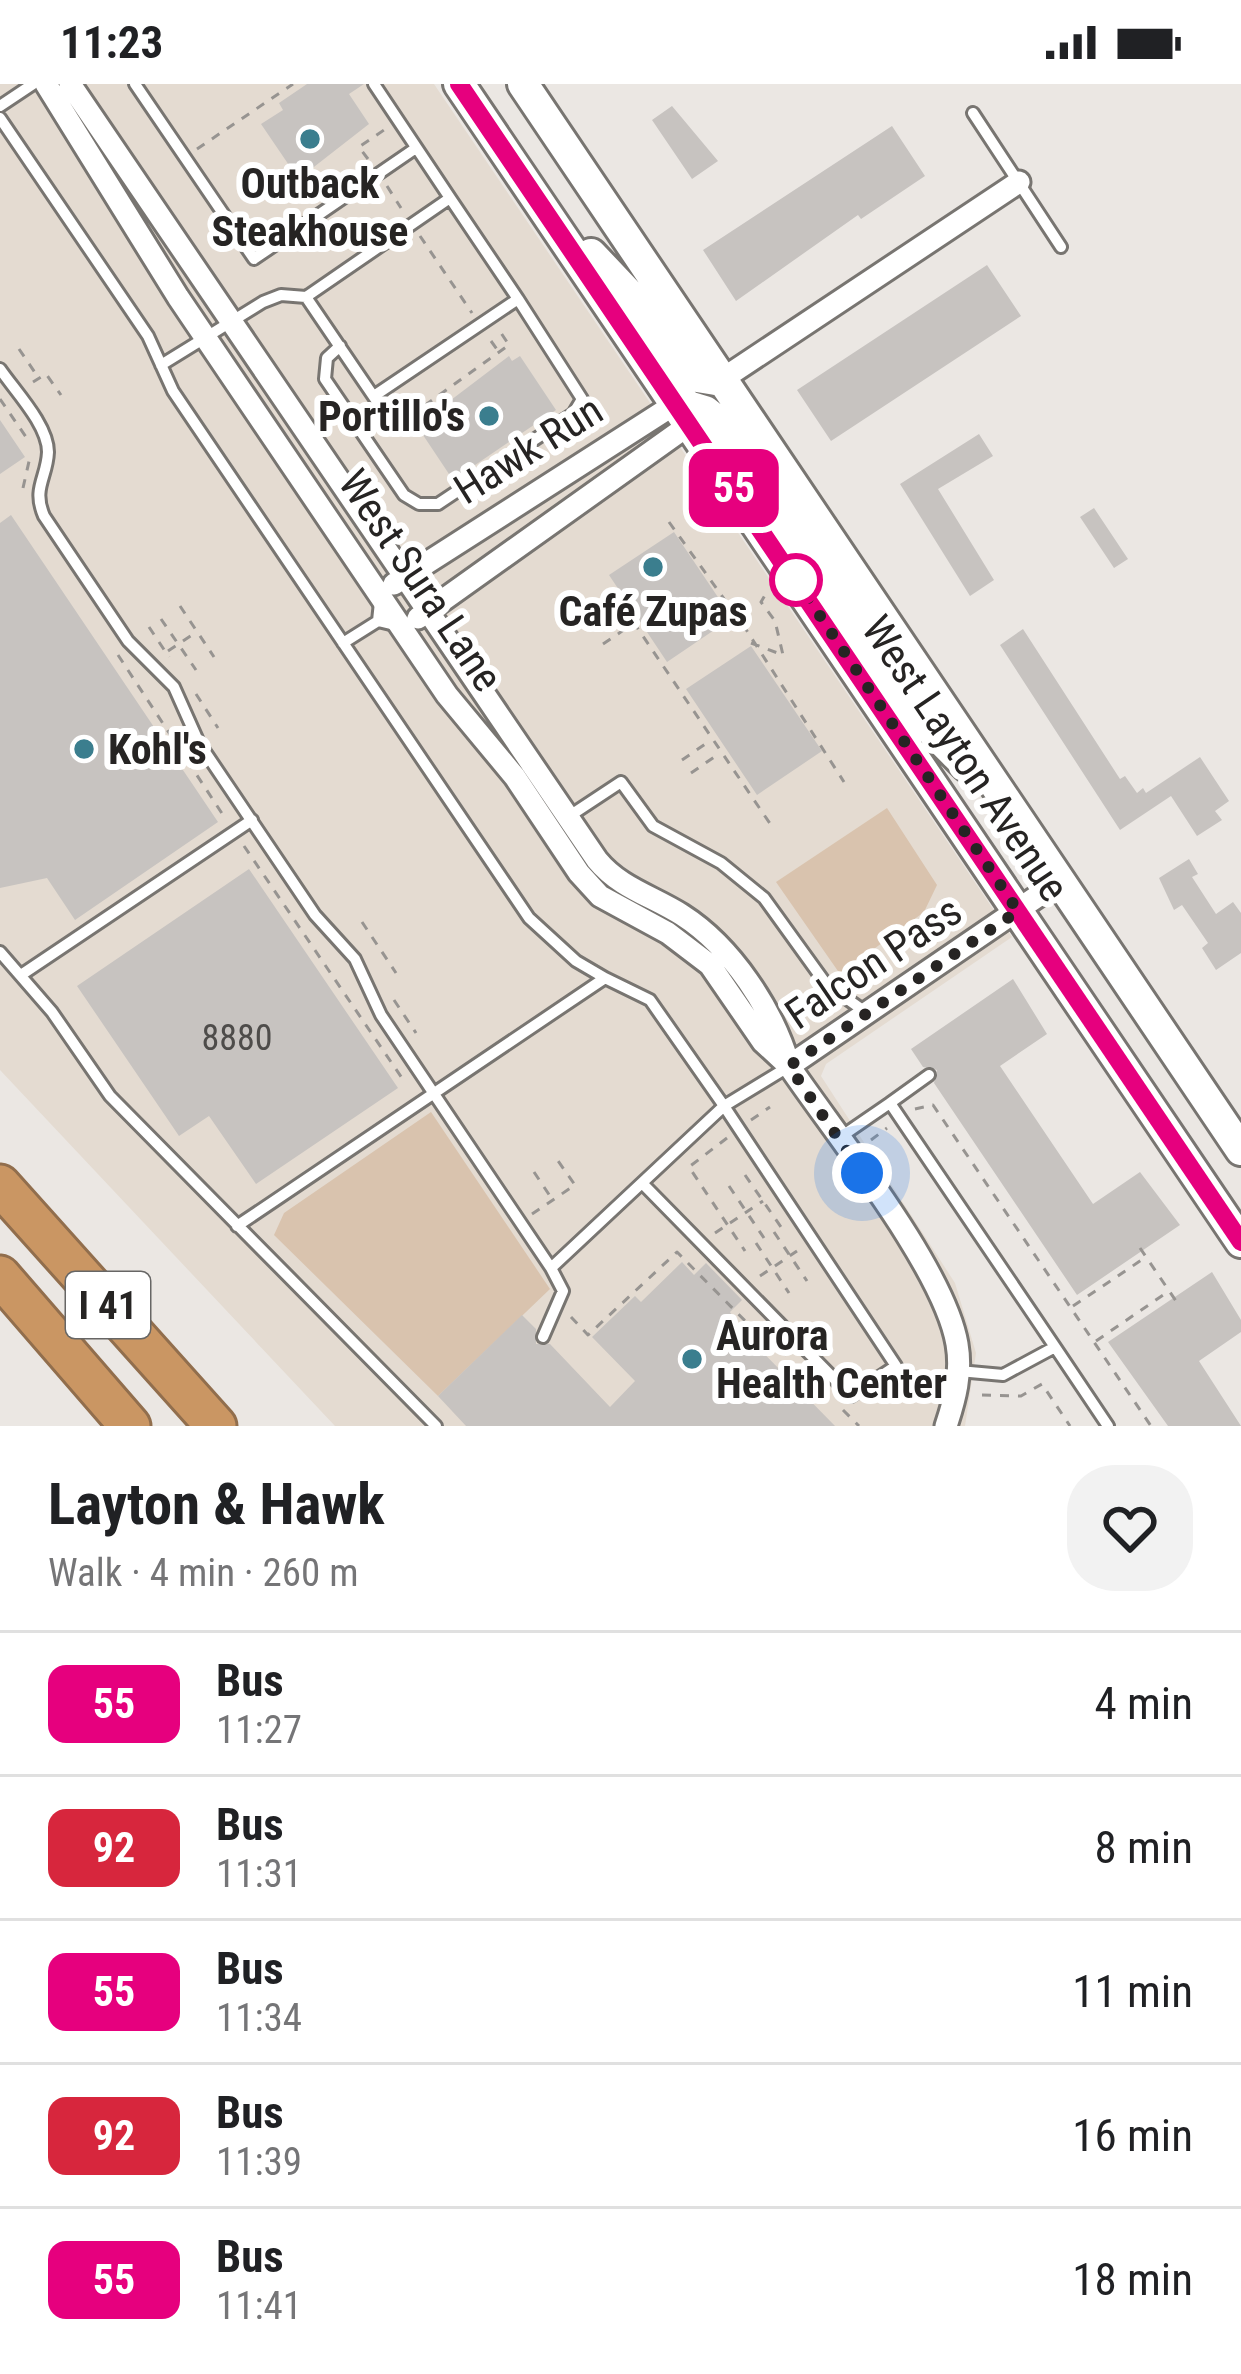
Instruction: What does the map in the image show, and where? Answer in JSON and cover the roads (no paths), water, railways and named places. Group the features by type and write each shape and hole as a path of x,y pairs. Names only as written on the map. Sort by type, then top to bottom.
{"highway":[{"name":"I 41","path":"0,1185 216,1426"},
{"name":"I 41","path":"0,1276 130,1426"},
{"path":"0,1295 67,1355"}],"main road":[{"name":"West Layton Avenue","path":"459,84 691,413 1241,1242"},
{"name":"West Layton Avenue","path":"523,84 1241,1150"},
{"path":"533,192 627,292 686,375 722,381"},
{"path":"691,413 737,447 922,721 1016,815"}],"street":[{"name":"West Sura Lane","path":"46,84 97,159 146,249 447,695 612,880 684,916 725,953 779,1031 789,1066 933,1278 951,1319 959,1371 946,1426"},
{"name":"West Sura Lane","path":"70,84 427,612 560,823"},
{"name":"Hawk Run","path":"404,627 691,413 722,381 1019,182"},
{"path":"691,413 722,381"},
{"name":"Hawk Run","path":"381,592 691,413"},
{"name":"Falcon Pass","path":"789,1066 1060,881"}],"lane":[{"path":"0,106 33,84"},
{"path":"137,84 254,259 416,148"},
{"path":"340,346 327,358 325,379 404,495 419,504 438,504 573,414 581,399 374,84"},
{"path":"974,113 1061,247"},
{"path":"0,118 161,364 173,391 529,918 576,961 650,1000 896,1366 851,1396 641,1183"},
{"path":"161,364 280,296 306,297 450,198"},
{"path":"306,297 395,428"},
{"path":"374,397 518,299"},
{"path":"0,369 45,436 48,455 37,500 44,516 128,641 174,687 200,742 315,915 355,959 381,1015 551,1268 563,1291 543,1337"},
{"path":"378,621 381,592"},
{"path":"343,643 378,621 404,627"},
{"path":"560,823 621,782 653,826 721,863 764,898 826,984 868,1014"},
{"path":"21,975 252,820"},
{"path":"0,952 110,1096 436,1426"},
{"path":"237,1226 604,978"},
{"path":"551,1268 724,1106 789,1066"},
{"path":"838,1138 929,1076"},
{"path":"890,1102 1108,1426"},
{"path":"959,1371 1003,1375 1055,1347"}],"place":[{"name":"Outback Steakhouse","path":"310,139"},
{"name":"Portillo's","path":"489,416"},
{"name":"Café Zupas","path":"653,567"},
{"name":"Kohl's","path":"84,749"},
{"name":"Aurora Health Center","path":"692,1359"}]}
